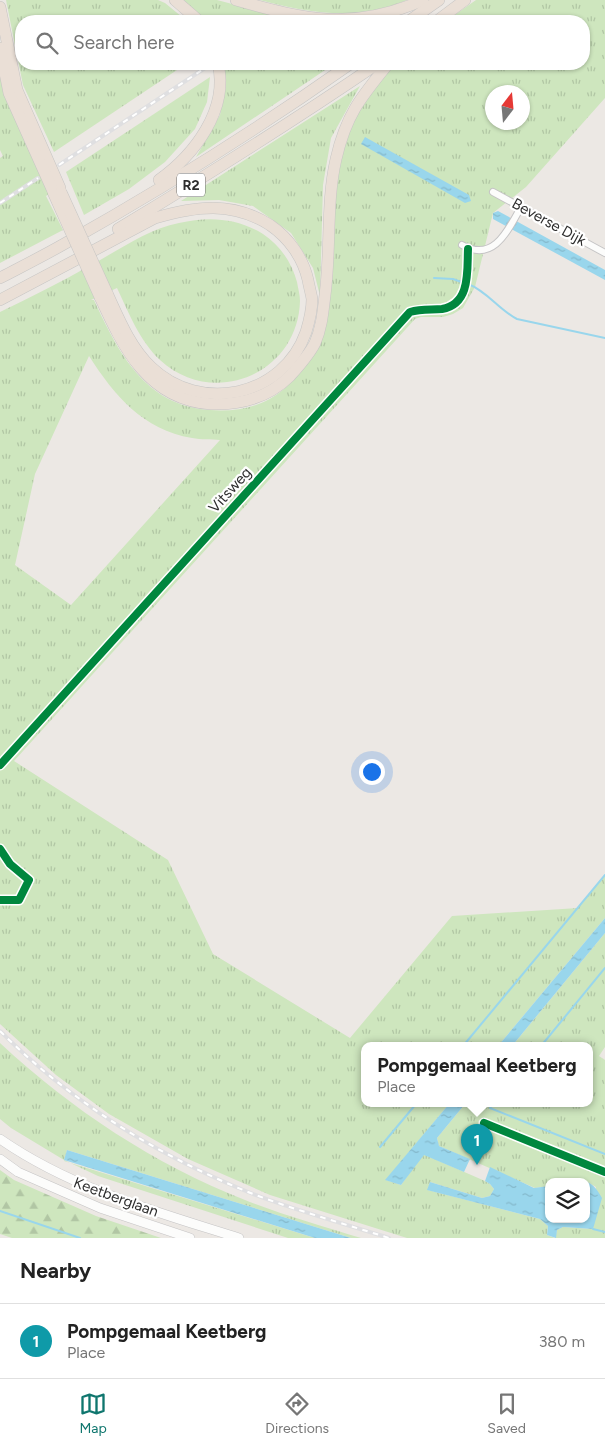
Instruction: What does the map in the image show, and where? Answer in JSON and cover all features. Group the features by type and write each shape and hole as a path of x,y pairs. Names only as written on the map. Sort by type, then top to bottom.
{"highway":[{"path":"175,0 192,15"},
{"path":"236,0 290,15"},
{"path":"380,15 423,0"},
{"path":"418,15 439,0"},
{"path":"445,15 466,0"},
{"path":"0,7 17,90 56,190"},
{"path":"0,48 9,93 56,190 125,349 138,366 160,387 181,398 198,403 236,404 262,396 281,385 301,364 314,344 322,322 328,272 332,185 336,159 349,117 360,98 383,70"},
{"path":"62,246 171,171 185,158 201,137 214,113 219,84 218,70"},
{"name":"R2","path":"0,278 62,246 133,204 295,103 342,70"},
{"name":"R2","path":"0,298 216,170 368,70"},
{"path":"0,298 55,272 155,218 177,212 214,207 245,212 260,219 282,234 296,252 305,270 312,299 309,322 302,342 281,370 255,386 237,392 219,394 201,393 183,388 164,378 151,367 128,337 103,295"}],"main road":[{"name":"Keetberglaan","path":"0,1140 64,1178 120,1200 240,1238"},
{"name":"Keetberglaan","path":"0,1159 18,1172 100,1208 190,1238"}],"street":[{"name":"Beverse Dijk","path":"493,192 605,253"},
{"name":"Vitsweg","path":"0,765 410,312 419,309 442,308 458,302 465,288 467,276 465,247 488,249 499,243 522,207"},
{"path":"0,849 10,864 29,880 19,900 0,900"},
{"path":"484,1123 605,1172"}],"green space":[{"path":"6,0 158,0 165,3 180,15 15,15 15,45"},
{"path":"183,0 217,0 273,15 199,15"},
{"path":"260,0 407,0 389,7 370,11 333,13 297,9"},
{"path":"476,0 605,0 605,98 526,187 493,213 475,287 463,308 443,317 421,317 415,319 14,761 168,860 213,954 350,1038 452,916 578,908 605,875 605,918 501,1042 361,1042 361,1107 447,1107 386,1180 401,1185 423,1154 485,1181 494,1189 490,1196 482,1198 430,1182 428,1190 540,1219 548,1226 547,1235 555,1238 407,1238 270,1195 188,1159 109,1114 56,1075 0,1024 0,312 134,241 167,226 212,219 243,225 269,238 289,261 295,275 300,299 296,327 285,348 269,365 249,376 227,382 204,382 181,375 160,360 146,344 117,288 91,300 94,300 124,357 151,387 168,398 187,406 210,410 230,410 249,407 276,395 287,386 311,356 321,338 330,297 337,178 349,131 364,102 390,70 590,70 590,15 455,15","holes":["89,356 109,384 132,409 144,419 159,427 175,434 195,439 220,440 71,605 15,565 35,474"]},
{"path":"20,70 177,70 54,152 23,85"},
{"path":"224,70 325,70 196,157 220,115 226,80"},
{"path":"0,73 49,194 46,196 63,230 0,263 0,158 3,156 0,150"},
{"path":"210,77 207,102 195,129 165,162 129,189 84,215 66,172"},
{"path":"360,86 331,138 323,185 320,296 313,268 291,233 253,206 219,200 181,201"},
{"path":"605,933 605,1047 599,1056 605,1060 605,1238 555,1238 557,1230 563,1227 593,1229 596,1187 590,1184 590,1178 545,1178 545,1187 535,1188 439,1146 437,1138 463,1107 593,1107 593,1042 515,1042"},
{"path":"0,1043 27,1068 85,1113 178,1170 245,1200 361,1238 351,1238 67,1150 64,1160 11,1128 0,1119"},
{"path":"70,1163 315,1238 288,1238 98,1176"},
{"path":"0,1170 14,1180 96,1216 161,1238 12,1238 0,1234"}],"water":[{"path":"365,137 469,195 471,201 465,203 361,144"},
{"path":"498,211 605,270 605,280 493,219 493,213"},
{"path":"605,918 605,933 515,1042 501,1042"},
{"path":"446,1107 463,1107 437,1138 439,1146 470,1159 464,1172 424,1155 401,1185 385,1180"},
{"path":"67,1150 351,1238 315,1238 64,1160"},
{"path":"490,1167 534,1188 545,1187 545,1223 590,1223 590,1184 602,1198 593,1229 563,1227 557,1230 556,1238 547,1235 548,1226 540,1219 427,1190 430,1182 482,1198 490,1196 494,1189 485,1181"}],"waterway":[{"path":"434,278 453,279 464,283"},
{"path":"468,284 481,291 504,311 517,319 605,338"},
{"path":"466,1042 605,875"},
{"path":"544,1042 605,968"},
{"path":"380,1147 413,1107"},
{"path":"491,1107 605,1154"},
{"path":"0,1211 80,1238"},
{"path":"593,1229 605,1232"}],"railway":[{"path":"59,165 202,70"},
{"path":"0,203 38,178"},
{"path":"0,1031 55,1080 85,1103 116,1124 181,1161 265,1199 389,1238"}],"cycle path":[{"path":"0,765 410,312 442,309 451,306 458,300 466,285 468,249"},
{"path":"0,849 10,864 29,880 19,900 0,900"},
{"path":"484,1123 605,1172"}],"place":[{"name":"Pompgemaal Keetberg","path":"477,1165"}]}
